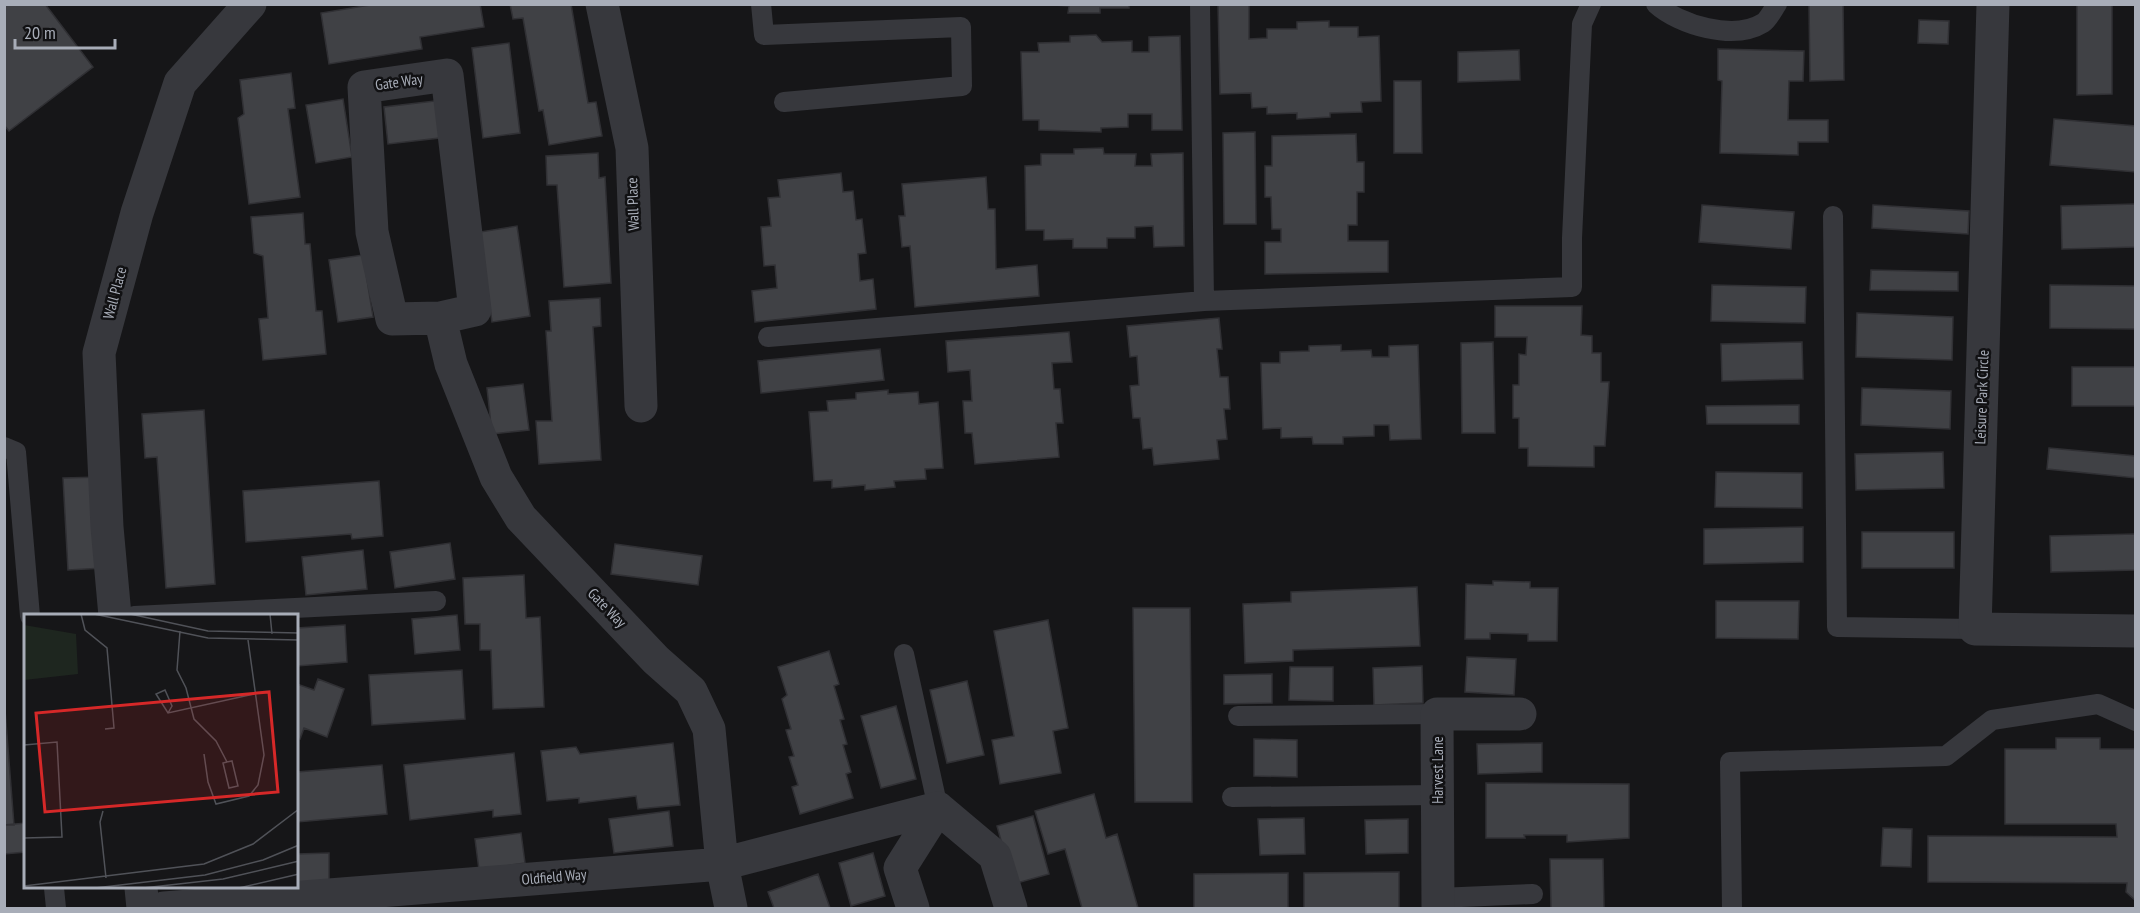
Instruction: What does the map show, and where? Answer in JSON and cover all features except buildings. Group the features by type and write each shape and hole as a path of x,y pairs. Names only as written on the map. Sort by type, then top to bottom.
{"street":[{"name":"Wall Place","path":"115,614 107,527 99,352 136,213 180,83 250,4"},
{"name":"Wall Place","path":"602,4 632,148 640,406"},
{"name":"Leisure Park Circle","path":"1975,629 1993,4"},
{"name":"Gate Way","path":"447,75 475,310 440,318 392,320 372,232 364,87 447,75"},
{"name":"Gate Way","path":"440,318 451,364 496,477 520,518 656,660 691,691 709,729 722,864 730,909"},
{"path":"1975,629 2136,631"},
{"name":"Harvest Lane","path":"1438,904 1437,714 1520,714"},
{"path":"913,909 900,868 938,808 995,856 1011,909"},
{"name":"Oldfield Way","path":"164,909 722,864 938,808"},
{"path":"141,889 143,909"}],"lane":[{"path":"761,4 764,36 961,27 962,86 784,102"},
{"path":"1200,4 1204,301"},
{"path":"768,337 1204,301 1572,287 1572,238 1582,24 1591,4"},
{"path":"1656,4 1681,20 1705,28 1737,30 1764,23 1777,4"},
{"path":"1833,216 1837,627 1975,629"},
{"path":"4,447 16,452 30,614"},
{"path":"177,614 436,602"},
{"path":"904,654 938,808"},
{"path":"1732,909 1730,762 1946,756 1992,720 2098,704 2136,721"},
{"path":"1238,716 1437,714"},
{"path":"1232,797 1438,795"},
{"path":"54,889 56,909"},
{"path":"1438,904 1533,894"}]}
